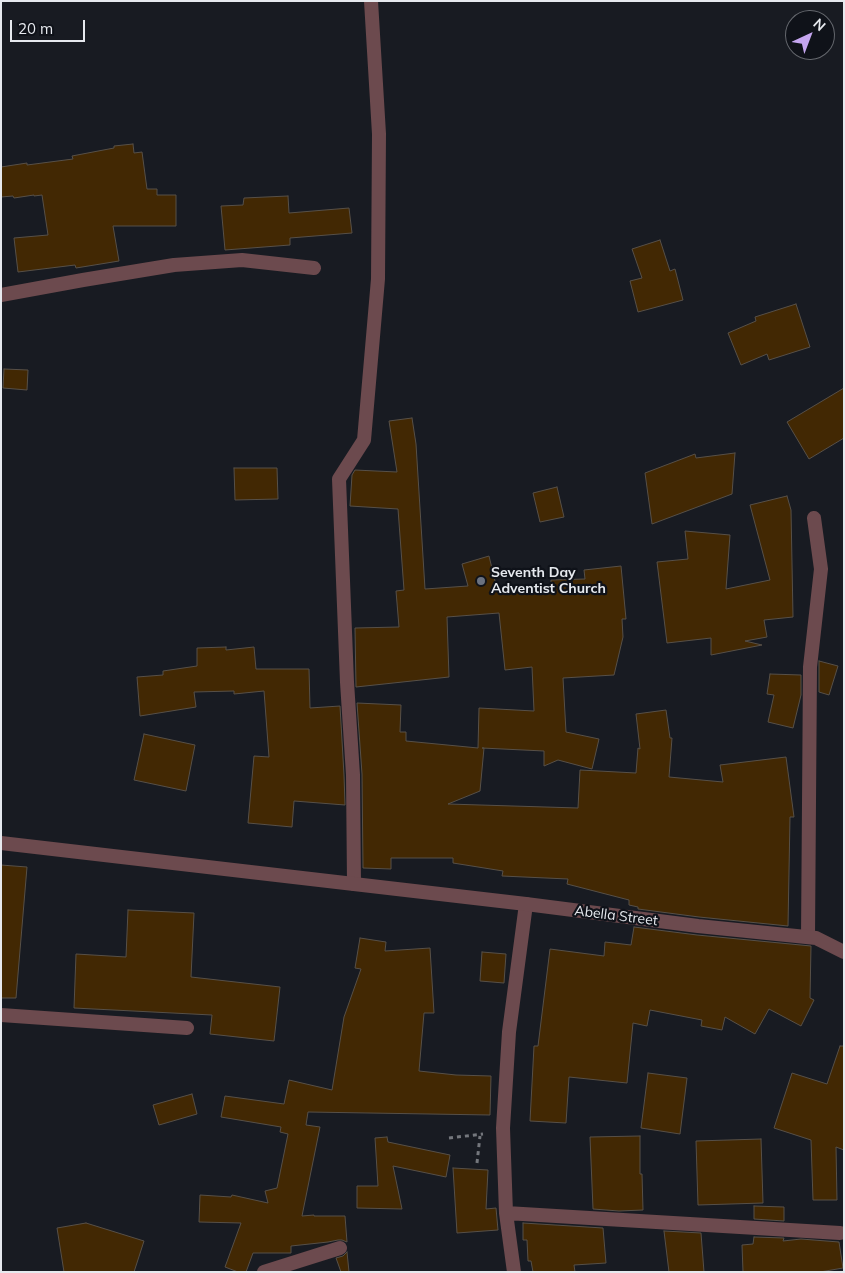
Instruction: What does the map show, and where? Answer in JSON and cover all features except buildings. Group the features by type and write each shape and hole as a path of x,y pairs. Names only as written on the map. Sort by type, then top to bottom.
{"street":[{"path":"354,884 353,775 347,682 339,479 364,440 378,279 379,134 370,1"},
{"path":"1,295 174,265 242,260 314,268"},
{"path":"808,937 810,667 821,569 814,518"},
{"name":"Abella Street","path":"1,843 526,904 698,926 816,938 844,952"},
{"path":"514,1272 506,1213 503,1128 509,1032 526,904"},
{"path":"1,1015 187,1028"},
{"path":"506,1213 840,1233"},
{"path":"264,1272 340,1248"}],"path":[{"path":"450,1138 480,1136 503,1128"},
{"path":"477,1163 480,1136"}],"place":[{"name":"Seventh Day Adventist Church","path":"481,581"}]}
